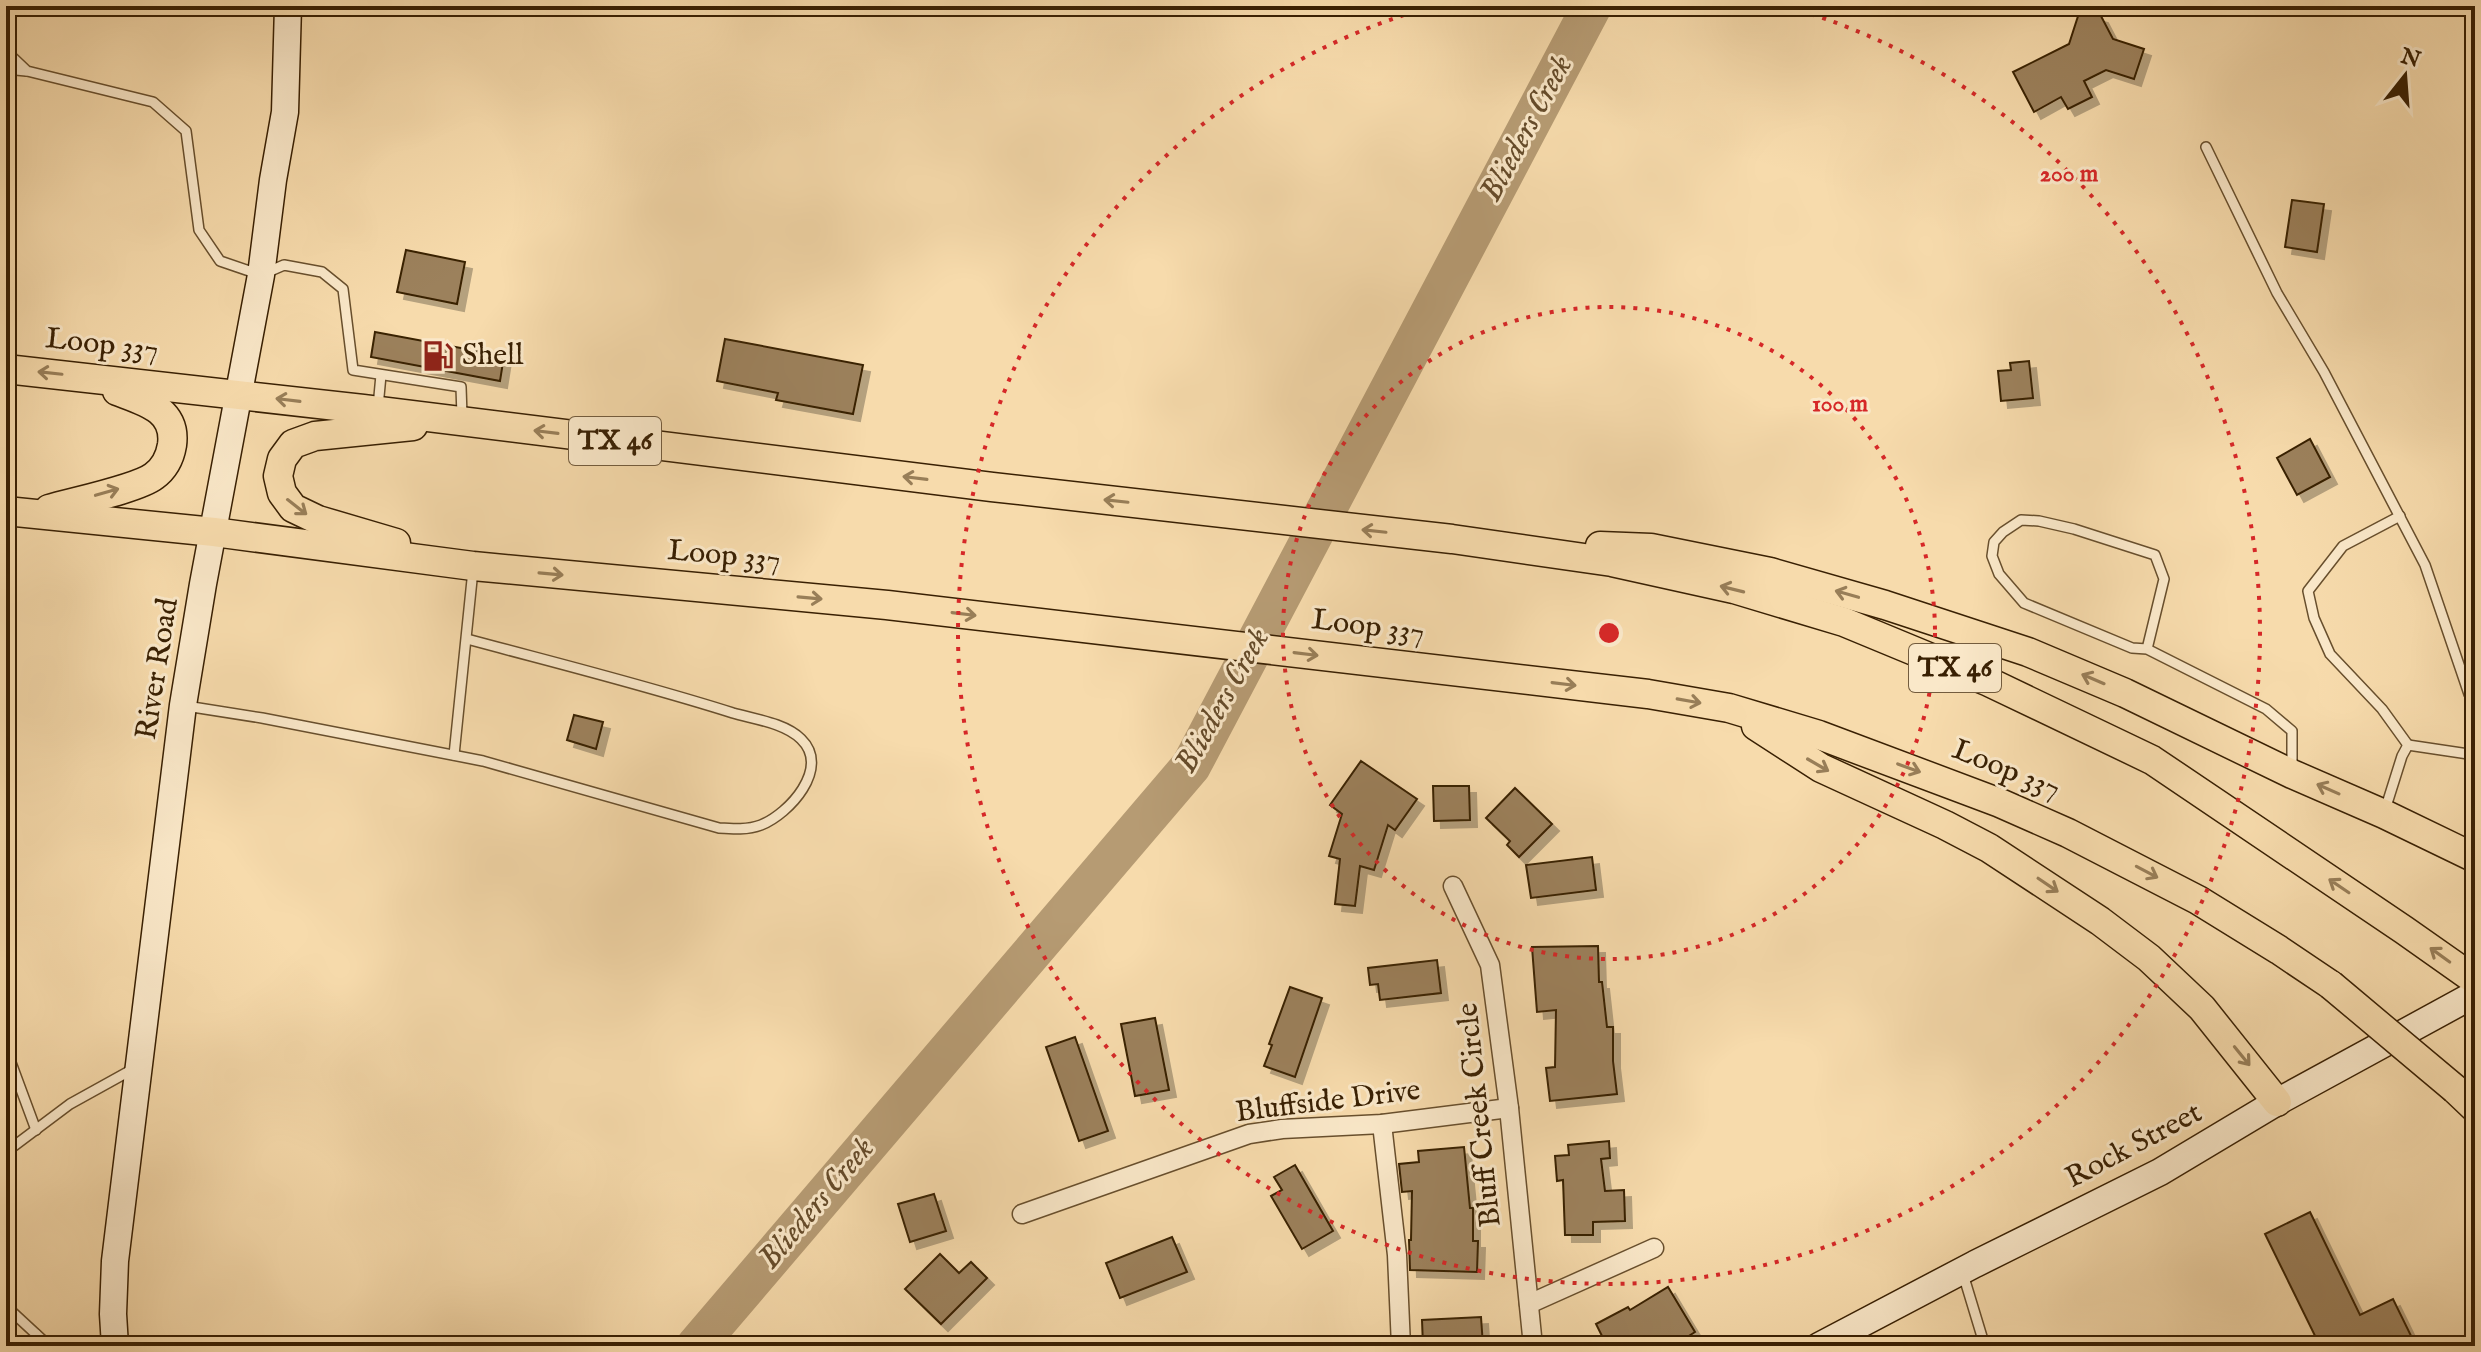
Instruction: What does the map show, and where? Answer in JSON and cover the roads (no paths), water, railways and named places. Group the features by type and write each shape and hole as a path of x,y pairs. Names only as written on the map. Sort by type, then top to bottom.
{"main road":[{"name":"Loop 337","path":"6,369 1452,539 1612,562 1734,589 1844,622 1989,682 2152,760 2475,980"},
{"path":"19,512 152,477 164,466 170,454 173,436 168,418 155,406 83,377"},
{"path":"463,421 315,436 293,444 282,459 278,476 282,493 293,508 318,520 473,566"},
{"name":"Loop 337","path":"19,512 214,532 473,566 887,605 1648,694 1729,708 1833,740 2000,803 2068,833 2198,900 2331,985 2475,1108"},
{"path":"1452,539 1651,548 1799,580 1885,605 2028,652 2125,693 2475,858"},
{"path":"1729,708 1821,768 1989,848 2100,921 2149,958 2202,1008 2277,1102"}],"street":[{"name":"River Road","path":"115,1346 115,1261 183,705 261,275 285,112 288,6"},
{"name":"Bluff Creek Circle","path":"1453,886 1490,965 1509,1108 1533,1346"},
{"name":"Rock Street","path":"1819,1346 2160,1172 2277,1102 2475,994"},
{"name":"Bluffside Drive","path":"1022,1214 1249,1134 1282,1129 1382,1124 1509,1108"},
{"path":"1382,1124 1397,1255 1401,1346"},
{"path":"1529,1304 1654,1248"}],"lane":[{"path":"6,51 29,71"},
{"path":"6,69 29,71 153,102 186,131 199,230 220,261 261,275 284,265 322,272 343,289 353,370 461,387 463,421"},
{"path":"2206,147 2277,293 2324,372 2425,565 2469,694 2475,703"},
{"path":"378,411 381,375"},
{"path":"2400,516 2343,546 2308,591 2314,618 2330,654 2382,709 2408,745"},
{"path":"2147,649 2164,579 2155,555 2039,521 2021,520 1994,542 1992,556 1999,574 2024,603 2132,648 2147,649 2266,709 2292,731 2292,774"},
{"path":"454,755 473,566"},
{"path":"183,705 496,764 719,828 758,827 777,818 794,803 807,782 811,765 808,749 801,738 783,728 467,639"},
{"path":"2408,745 2475,755"},
{"path":"2384,814 2408,745"},
{"path":"6,1049 36,1130"},
{"path":"6,1152 70,1104 138,1066"},
{"path":"1962,1271 1987,1346"},
{"path":"6,1303 49,1346"},
{"path":"33,1346 36,1334"}],"waterway":[{"name":"Blieders Creek","path":"696,1346 1191,766 1592,6"}],"place":[{"name":"Shell","path":"438,356"}]}
